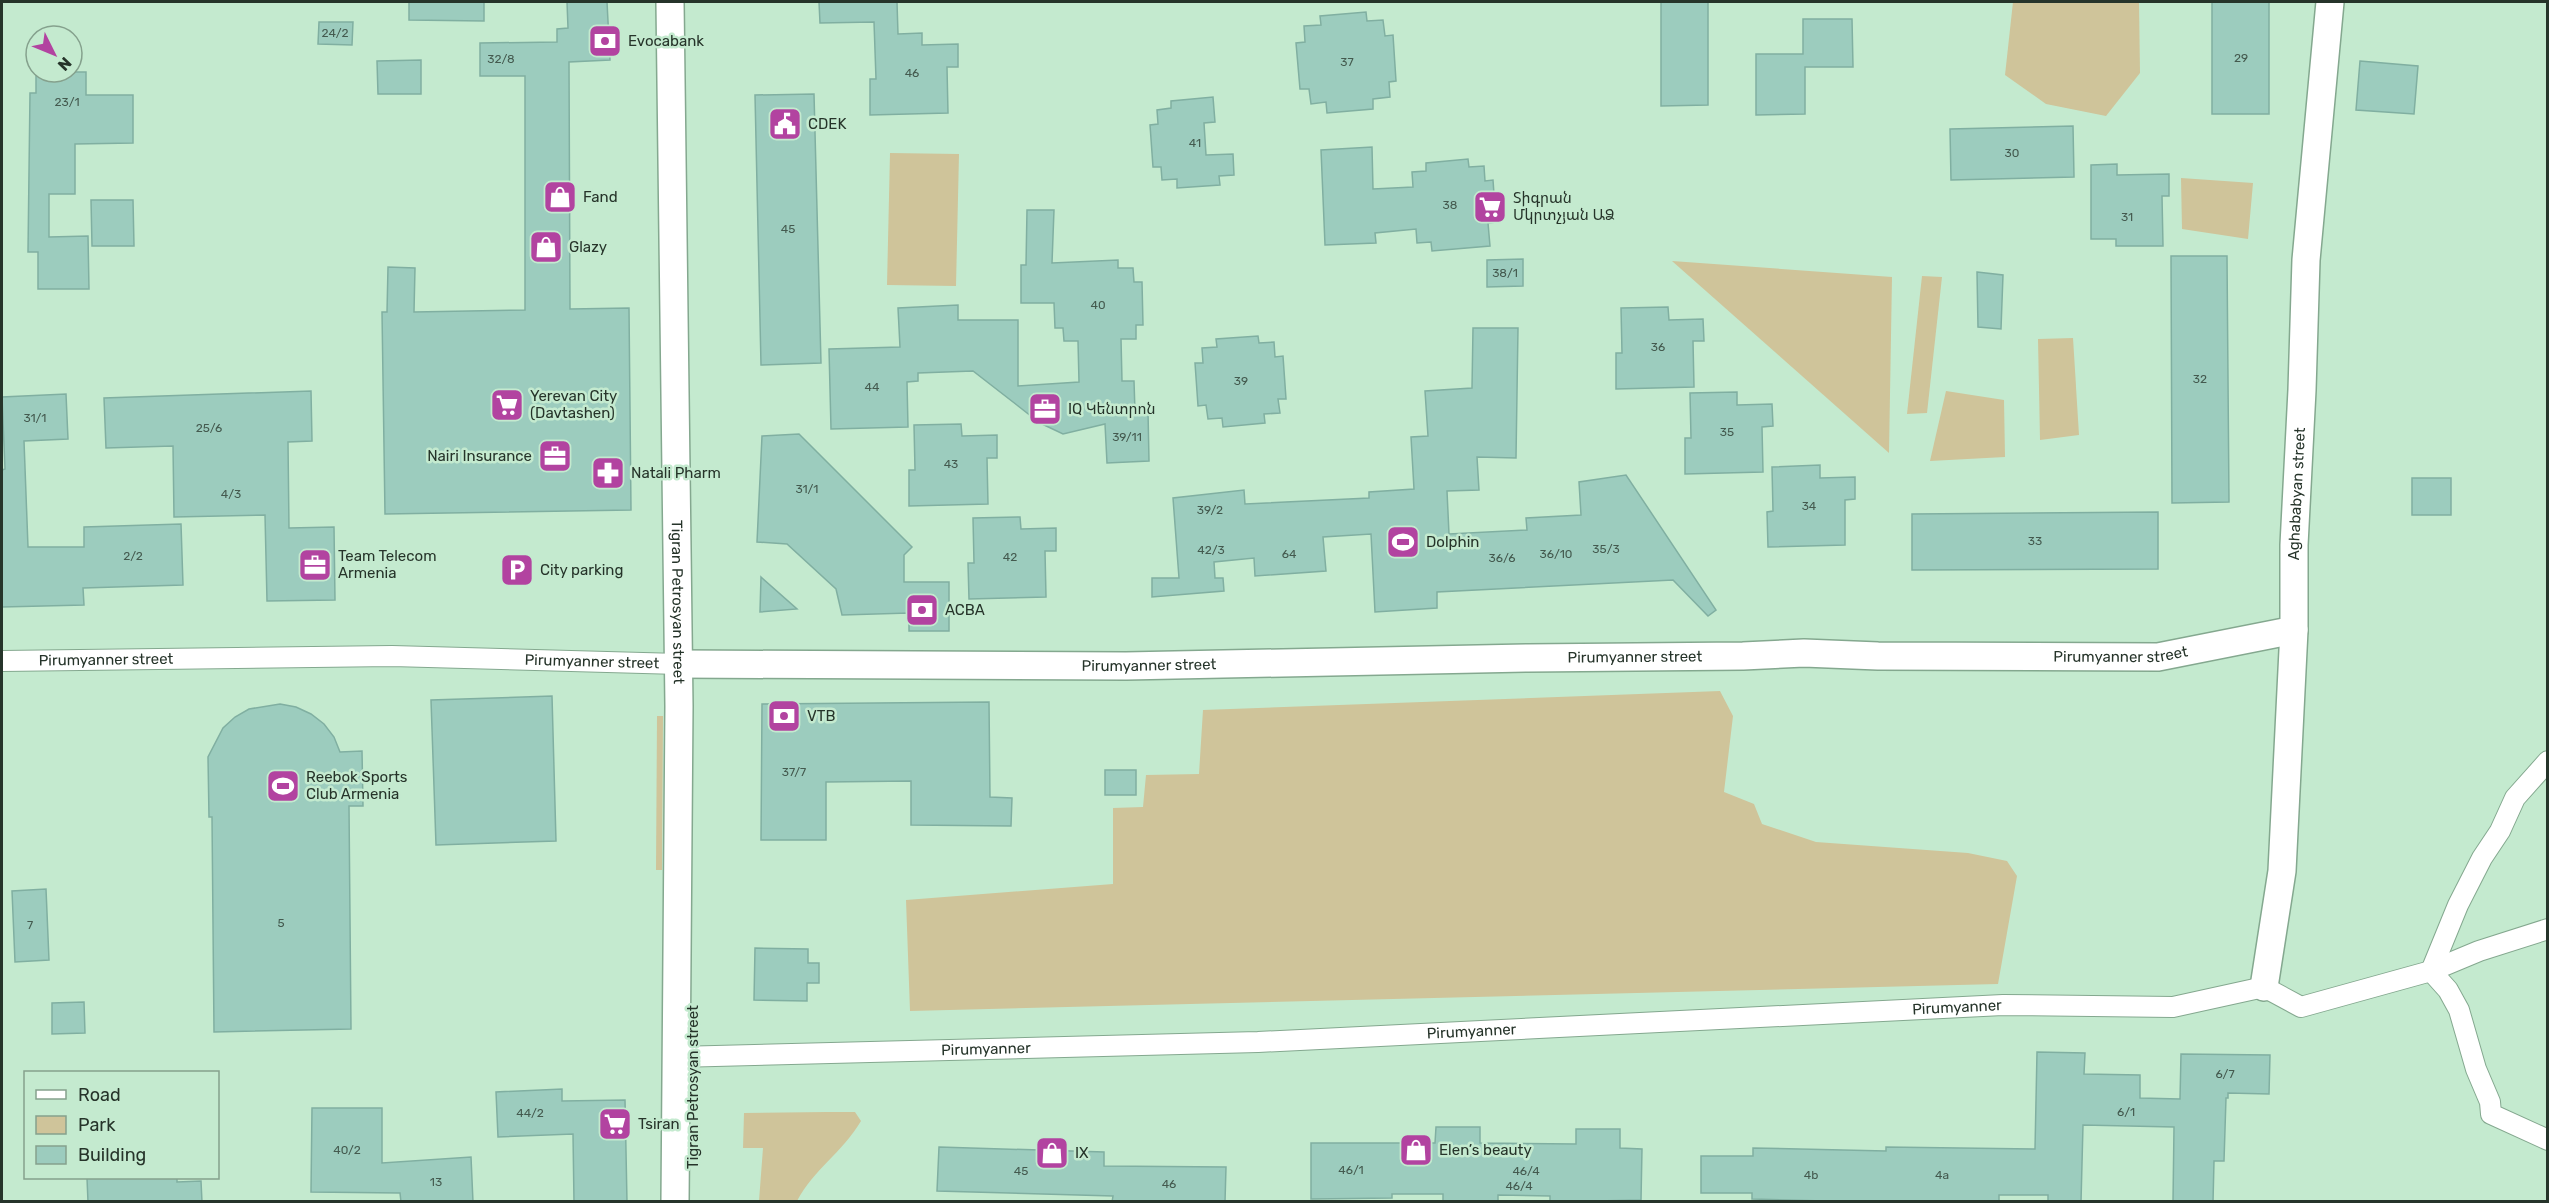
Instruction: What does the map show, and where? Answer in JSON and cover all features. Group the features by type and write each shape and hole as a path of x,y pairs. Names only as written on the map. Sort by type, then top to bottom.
{"street":[{"name":"Tigran Petrosyan street","path":"670,2 686,664"},
{"name":"Tigran Petrosyan street","path":"682,2 686,664 685,1057 693,1202"},
{"name":"Aghababyan street","path":"2264,987 2282,871 2294,630 2294,545 2306,260 2330,2"},
{"name":"Pirumyanner street","path":"2,661 392,656 686,664 1126,666 1528,657 1743,656 1804,653 1890,656 2158,657 2294,630"},
{"path":"2431,971 2458,905 2482,858 2500,831 2515,798 2547,761"},
{"path":"2264,987 2301,1007 2431,971 2479,951 2547,929"},
{"path":"2431,971 2448,990 2459,1010 2470,1041 2476,1069 2490,1102 2491,1114 2547,1140"},
{"name":"Pirumyanner","path":"685,1057 1258,1042 2003,1005 2173,1007 2264,987"},
{"name":"Tigran Petrosyan street","path":"675,1202 685,1057"}],"green space":[{"path":"2013,2 2139,2 2140,73 2106,116 2046,104 2005,75"},
{"path":"890,153 959,154 956,286 887,285"},
{"path":"2181,178 2253,183 2248,239 2182,229"},
{"path":"1672,261 1892,277 1889,453"},
{"path":"1922,276 1942,277 1927,413 1907,414"},
{"path":"2073,338 2079,435 2040,440 2038,339"},
{"path":"1946,391 2004,400 2005,457 1930,461"},
{"path":"1720,691 1733,716 1724,792 1754,804 1762,824 1816,842 1968,853 2007,861 2017,876 1998,984 910,1011 906,900 1113,884 1113,808 1143,807 1146,775 1199,774 1203,710"},
{"path":"657,716 663,716 662,870 656,870"},
{"path":"855,1112 861,1121 797,1201 759,1201 763,1148 743,1148 744,1113"}],"building":[{"path":"409,2 484,2 484,21 409,20"},
{"name":"Yerevan City (Davtashen)","path":"567,2 607,2 610,60 569,62 570,309 629,308 631,510 385,514 382,312 387,312 388,267 415,268 414,312 525,310 525,76 480,76 480,43 557,42 557,29 568,28"},
{"path":"819,2 897,2 898,34 922,33 922,45 958,44 958,67 947,67 948,113 870,115 870,79 876,79 874,22 820,23"},
{"path":"1661,2 1708,2 1708,105 1661,106"},
{"path":"2212,2 2269,2 2269,114 2212,114"},
{"path":"1366,12 1367,21 1383,20 1385,36 1393,35 1396,81 1389,82 1390,97 1373,99 1373,109 1327,113 1326,102 1311,104 1309,89 1300,89 1296,43 1305,42 1304,26 1321,25 1320,16"},
{"path":"1803,19 1852,19 1853,67 1805,67 1805,114 1756,115 1756,54 1803,54"},
{"path":"319,22 353,22 352,45 318,44"},
{"path":"421,60 421,94 378,94 377,61"},
{"path":"2360,61 2418,66 2414,114 2356,110"},
{"path":"84,72 86,72 86,95 133,95 133,143 75,144 75,194 49,194 49,237 88,236 89,289 38,289 38,252 28,252 30,93 36,93 36,84 84,84"},
{"path":"814,94 821,363 761,365 755,95"},
{"path":"1213,97 1215,122 1204,123 1206,155 1233,154 1234,175 1219,176 1220,185 1177,188 1177,179 1162,180 1161,167 1153,167 1150,125 1158,124 1157,110 1171,108 1171,101"},
{"path":"2073,126 2074,177 1951,180 1950,129"},
{"path":"1372,147 1373,189 1413,187 1412,172 1426,171 1426,163 1468,159 1469,167 1484,166 1485,181 1493,180 1496,222 1488,223 1490,246 1432,251 1431,242 1417,243 1416,229 1375,233 1376,243 1325,245 1321,150"},
{"path":"2117,164 2117,175 2169,174 2169,196 2162,196 2163,246 2116,246 2116,239 2091,239 2091,165"},
{"path":"91,200 133,200 134,246 92,246"},
{"path":"1027,210 1054,210 1052,263 1118,260 1118,268 1133,268 1134,282 1142,282 1143,325 1136,325 1136,339 1121,339 1122,381 1134,381 1135,412 1148,411 1149,461 1107,463 1105,424 1063,434 1040,423 973,371 918,373 918,381 907,382 908,427 831,429 829,349 900,347 898,308 958,305 958,320 1018,320 1018,386 1079,382 1078,341 1064,341 1063,328 1055,328 1054,303 1021,303 1021,265 1026,265"},
{"path":"2171,256 2227,256 2229,502 2172,503"},
{"path":"1523,259 1523,286 1487,287 1487,260"},
{"path":"1977,272 2003,275 2001,329 1978,327"},
{"path":"1668,307 1669,320 1703,319 1704,341 1693,341 1694,387 1616,389 1616,353 1622,353 1621,308"},
{"path":"1473,328 1518,328 1516,458 1477,457 1479,490 1447,491 1449,534 1527,530 1526,518 1581,515 1579,482 1626,475 1716,610 1708,616 1673,580 1437,592 1437,608 1375,612 1371,534 1323,537 1326,571 1255,576 1254,558 1214,562 1215,578 1223,578 1224,591 1152,597 1152,578 1179,578 1173,498 1244,490 1245,504 1369,498 1369,492 1414,489 1411,437 1428,436 1425,391 1472,388"},
{"path":"1258,336 1259,343 1274,342 1275,357 1283,356 1286,399 1278,399 1280,413 1264,414 1265,423 1223,427 1222,418 1208,419 1206,405 1198,406 1195,363 1203,363 1202,348 1217,347 1216,339"},
{"path":"311,391 312,441 288,442 289,528 334,527 335,600 267,601 265,515 174,517 173,446 106,448 104,398"},
{"path":"1737,392 1737,405 1772,404 1773,426 1762,427 1763,472 1685,474 1685,438 1691,438 1690,393"},
{"path":"66,394 68,439 24,441 28,547 84,547 84,527 181,524 183,585 83,588 84,605 2,607 2,470 5,469 2,397"},
{"path":"961,424 962,436 997,435 997,458 987,458 988,504 909,506 909,470 915,470 914,425"},
{"path":"799,434 912,547 904,555 904,582 949,582 949,631 909,631 909,613 842,615 836,589 787,544 757,542 762,436"},
{"path":"1820,465 1820,478 1855,477 1855,499 1845,500 1845,545 1768,547 1767,512 1773,511 1772,467"},
{"path":"2412,478 2451,478 2451,515 2412,515"},
{"path":"2158,512 2158,569 1912,570 1912,514"},
{"path":"1020,517 1021,529 1056,528 1056,551 1045,551 1046,597 969,599 968,563 974,563 973,518"},
{"path":"761,577 797,609 760,612"},
{"path":"552,696 556,841 436,845 431,700"},
{"path":"989,702 990,797 1012,798 1011,826 911,825 911,781 826,782 826,840 761,840 762,704"},
{"path":"280,704 296,707 311,714 324,724 334,737 340,752 362,751 363,806 349,806 351,1029 214,1032 212,817 209,817 208,757 223,728 235,717 249,709"},
{"path":"1105,770 1136,770 1136,795 1105,795"},
{"path":"46,889 49,960 15,962 12,891"},
{"path":"755,948 808,949 808,963 819,963 819,983 807,983 807,1001 754,1000"},
{"path":"84,1002 85,1033 52,1034 52,1003"},
{"path":"2037,1052 2085,1053 2084,1074 2140,1075 2140,1098 2180,1099 2181,1054 2270,1055 2269,1094 2228,1093 2224,1161 2214,1161 2213,1202 2173,1202 2174,1127 2083,1125 2081,1202 2048,1202 2048,1195 1999,1195 1999,1202 1862,1202 1752,1199 1752,1193 1701,1193 1701,1156 1753,1156 1753,1148 1886,1151 1886,1147 2035,1149"},
{"path":"562,1089 562,1101 625,1100 627,1202 574,1202 573,1134 498,1137 496,1092"},
{"path":"312,1108 382,1108 382,1163 471,1157 473,1202 401,1202 400,1193 311,1192"},
{"path":"1436,1127 1480,1127 1480,1143 1576,1144 1576,1129 1620,1129 1620,1148 1642,1149 1641,1200 1550,1202 1550,1196 1498,1195 1498,1202 1443,1202 1443,1194 1392,1194 1392,1198 1311,1199 1311,1143 1435,1143"},
{"path":"939,1147 1104,1152 1104,1166 1226,1167 1225,1202 1112,1202 1113,1196 937,1191"},
{"path":"87,1179 201,1181 202,1202 88,1202"}],"place":[{"name":"Evocabank","path":"605,41"},
{"name":"CDEK","path":"785,124"},
{"name":"Fand","path":"560,197"},
{"name":"Տիգրան Մկրտչյան ԱՁ","path":"1490,207"},
{"name":"Glazy","path":"546,247"},
{"name":"Yerevan City (Davtashen)","path":"507,405"},
{"name":"IQ Կենտրոն","path":"1045,409"},
{"name":"Nairi Insurance","path":"555,456"},
{"name":"Natali Pharm","path":"608,473"},
{"name":"Dolphin","path":"1403,542"},
{"name":"Team Telecom Armenia","path":"315,565"},
{"name":"City parking","path":"517,570"},
{"name":"ACBA","path":"922,610"},
{"name":"VTB","path":"784,716"},
{"name":"Reebok Sports Club Armenia","path":"283,786"},
{"name":"Tsiran","path":"615,1124"},
{"name":"Elen’s beauty","path":"1416,1150"},
{"name":"IX","path":"1052,1153"}]}
